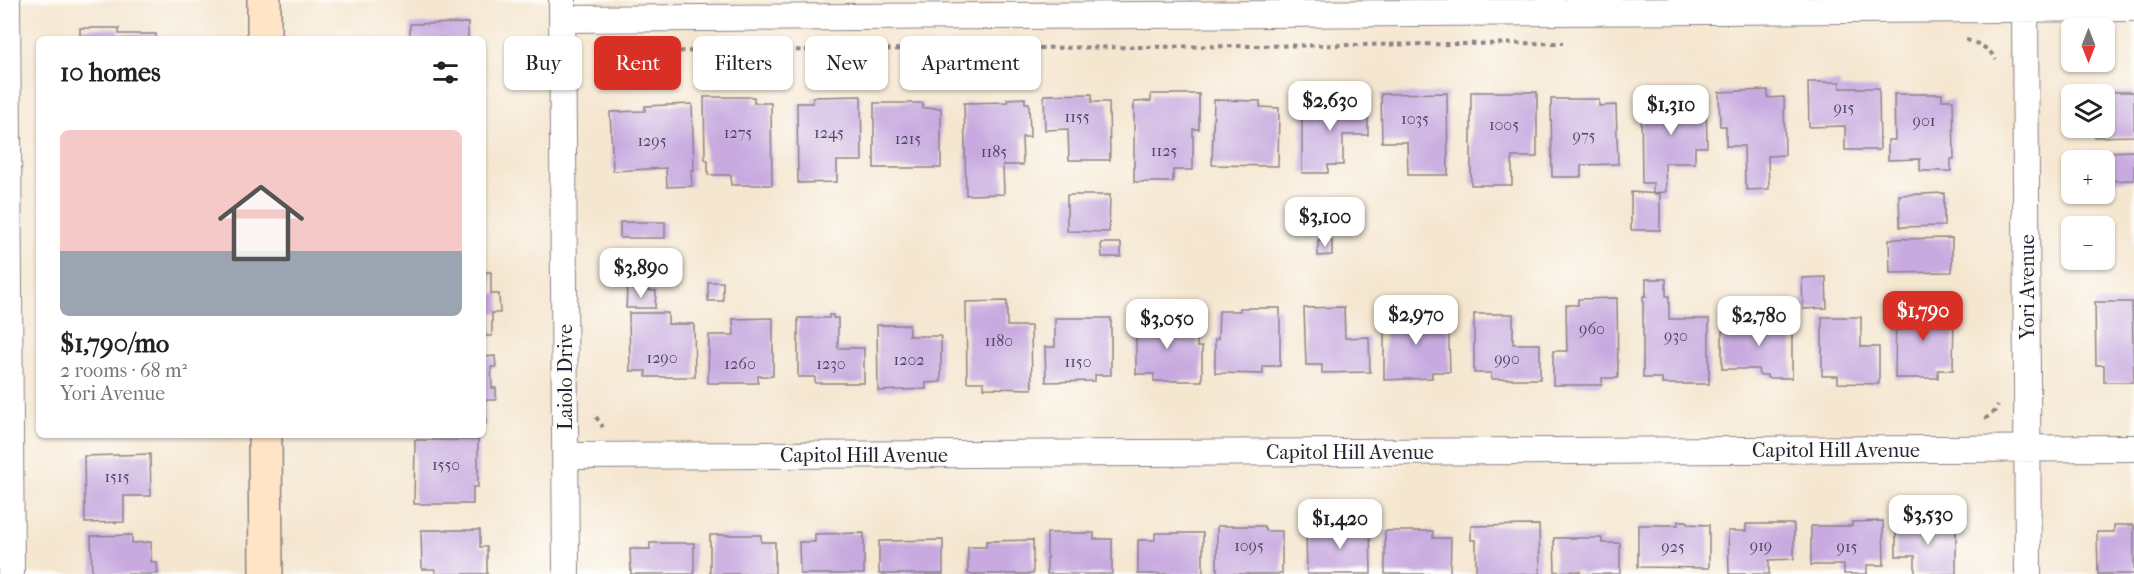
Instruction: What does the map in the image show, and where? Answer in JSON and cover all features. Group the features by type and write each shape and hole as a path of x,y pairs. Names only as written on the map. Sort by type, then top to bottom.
{"main road":[{"path":"264,0 264,36"},
{"path":"265,438 266,574"}],"street":[{"path":"7,0 10,574"},
{"path":"562,10 2025,4 2134,8"},
{"name":"Yori Avenue","path":"2025,4 2028,574"},
{"name":"Laiolo Drive","path":"562,10 566,574"},
{"name":"Capitol Hill Avenue","path":"566,456 2134,448"}],"path":[{"path":"1955,40 1977,42 1994,56 2000,65"},
{"path":"681,51 1572,43"},
{"path":"1980,421 1995,411 2001,398"},
{"path":"596,417 604,429 611,431"}],"building":[{"path":"468,23 468,36 410,36 410,24"},
{"path":"80,28 119,28 119,34 156,34 156,36 80,36"},
{"path":"1808,82 1840,82 1840,88 1879,88 1880,150 1845,150 1845,126 1809,127"},
{"path":"1768,90 1768,98 1784,97 1785,155 1768,156 1769,189 1747,190 1744,146 1726,146 1726,126 1720,126 1719,92"},
{"path":"1471,92 1537,92 1537,157 1512,157 1512,185 1471,185"},
{"path":"2115,92 2134,92 2134,136 2115,136"},
{"path":"1447,93 1448,175 1408,175 1407,142 1382,142 1381,94"},
{"path":"1092,94 1092,102 1109,102 1110,160 1069,160 1068,129 1045,130 1044,95"},
{"path":"1151,94 1199,94 1199,129 1193,129 1193,170 1173,170 1173,182 1134,182 1134,102 1151,101"},
{"path":"1894,94 1942,94 1942,100 1953,100 1954,159 1951,159 1951,171 1920,171 1920,159 1888,160 1888,140 1895,140"},
{"path":"861,96 862,161 837,161 837,182 798,183 797,103 813,103 813,97"},
{"path":"704,97 754,97 754,103 771,103 772,185 731,185 731,175 708,175 708,160 705,160"},
{"path":"1658,97 1706,97 1707,147 1695,147 1695,163 1665,163 1666,192 1653,193 1653,183 1642,183 1641,104 1658,104"},
{"path":"1025,98 1025,103 1029,103 1030,137 1022,137 1023,165 1003,165 1004,194 966,195 964,103 1008,102 1007,99"},
{"path":"1551,99 1599,99 1599,106 1616,105 1618,164 1581,165 1581,177 1552,177"},
{"path":"1214,100 1260,101 1260,107 1279,108 1278,166 1212,165"},
{"path":"1319,100 1368,101 1368,135 1343,135 1343,165 1328,165 1328,173 1302,173 1302,107 1319,107"},
{"path":"874,103 923,103 923,108 941,108 941,168 874,168"},
{"path":"692,104 694,170 691,170 692,186 667,187 666,168 613,171 610,112 645,111 645,106"},
{"path":"2134,151 2134,180 2115,181 2115,152"},
{"path":"1631,192 1660,194 1660,230 1631,230"},
{"path":"1944,193 1944,226 1900,227 1899,195"},
{"path":"1067,195 1110,195 1109,232 1067,231"},
{"path":"620,222 665,222 665,238 620,238"},
{"path":"1952,238 1952,272 1890,273 1889,239"},
{"path":"1318,240 1332,240 1332,255 1318,256"},
{"path":"1101,243 1121,243 1121,257 1102,257"},
{"path":"486,272 491,272 491,294 499,294 500,313 492,313 492,336 486,336"},
{"path":"1826,277 1827,308 1803,309 1802,278"},
{"path":"1646,279 1666,279 1669,319 1709,319 1709,384 1662,384 1662,378 1643,378 1643,296 1646,296"},
{"path":"708,282 723,282 723,301 708,301"},
{"path":"627,289 656,291 655,308 626,308"},
{"path":"1617,298 1618,378 1602,378 1602,385 1553,385 1553,351 1567,351 1566,305 1578,305 1578,299"},
{"path":"1007,301 1007,326 1031,326 1032,389 984,388 984,382 967,382 966,302"},
{"path":"2095,302 2132,302 2134,382 2104,382 2104,365 2096,365"},
{"path":"1896,303 1921,304 1921,311 1954,312 1953,370 1938,370 1938,378 1895,378"},
{"path":"1344,307 1345,338 1369,337 1370,372 1322,373 1322,365 1306,365 1304,308"},
{"path":"1240,308 1280,308 1280,366 1263,366 1263,374 1215,373 1215,339 1218,339 1219,311 1240,311"},
{"path":"1751,308 1770,308 1770,330 1792,330 1792,378 1767,378 1767,375 1759,375 1758,369 1722,369 1722,331 1741,330 1741,317 1751,317"},
{"path":"629,313 668,313 668,324 694,324 695,377 646,377 646,371 630,371"},
{"path":"1448,313 1450,372 1432,372 1432,378 1384,380 1384,315"},
{"path":"1474,314 1513,314 1513,344 1540,344 1540,379 1491,379 1491,373 1474,373"},
{"path":"829,315 838,318 838,348 864,348 864,383 815,383 815,377 798,377 798,318 829,318"},
{"path":"1136,316 1175,316 1175,327 1197,327 1197,347 1202,347 1202,381 1154,381 1154,374 1136,374"},
{"path":"1822,317 1861,317 1861,347 1879,347 1879,384 1838,383 1838,376 1822,376"},
{"path":"773,318 773,376 758,376 758,383 708,383 709,335 734,335 733,319"},
{"path":"1055,318 1111,318 1111,375 1095,375 1095,381 1046,382 1045,347 1055,347"},
{"path":"877,325 909,325 909,336 941,336 941,382 926,383 926,389 878,391"},
{"path":"495,356 496,367 491,367 492,388 496,388 496,400 486,400 486,357"},
{"path":"415,440 478,440 478,487 473,487 473,504 414,504"},
{"path":"150,454 151,496 124,496 124,522 85,523 84,456"},
{"path":"1938,520 1938,527 1956,527 1956,574 1915,574 1915,556 1896,556 1896,521"},
{"path":"1678,521 1687,521 1687,524 1709,525 1709,568 1638,567 1638,525 1678,525"},
{"path":"1883,521 1884,565 1867,565 1867,574 1844,574 1844,565 1811,565 1811,526 1852,526 1852,522"},
{"path":"1370,523 1371,574 1307,574 1306,532 1323,531 1325,524"},
{"path":"1746,524 1794,524 1794,559 1769,560 1769,574 1729,574 1728,531 1746,531"},
{"path":"1539,525 1540,574 1476,574 1476,540 1471,540 1471,526"},
{"path":"2114,525 2134,525 2134,574 2098,574 2097,532 2114,532"},
{"path":"1217,526 1264,526 1266,531 1282,531 1282,574 1217,574"},
{"path":"421,530 480,530 480,547 487,547 487,574 435,574 435,569 422,569"},
{"path":"1385,531 1433,531 1433,538 1451,538 1450,574 1385,574"},
{"path":"864,533 864,574 800,574 799,542 815,542 815,534"},
{"path":"1047,533 1094,533 1094,539 1112,539 1112,574 1047,574"},
{"path":"1155,533 1203,533 1203,574 1138,574 1138,540 1155,540"},
{"path":"132,535 132,543 151,542 151,562 157,562 158,574 92,574 91,536"},
{"path":"710,535 761,535 761,542 775,542 775,574 710,574"},
{"path":"1554,538 1602,538 1602,543 1620,543 1620,574 1555,572"},
{"path":"943,540 943,574 879,574 879,541"},
{"path":"1033,540 1033,574 968,574 968,547 986,547 986,541"},
{"path":"650,543 694,543 694,574 631,574 630,549 650,549"}]}
